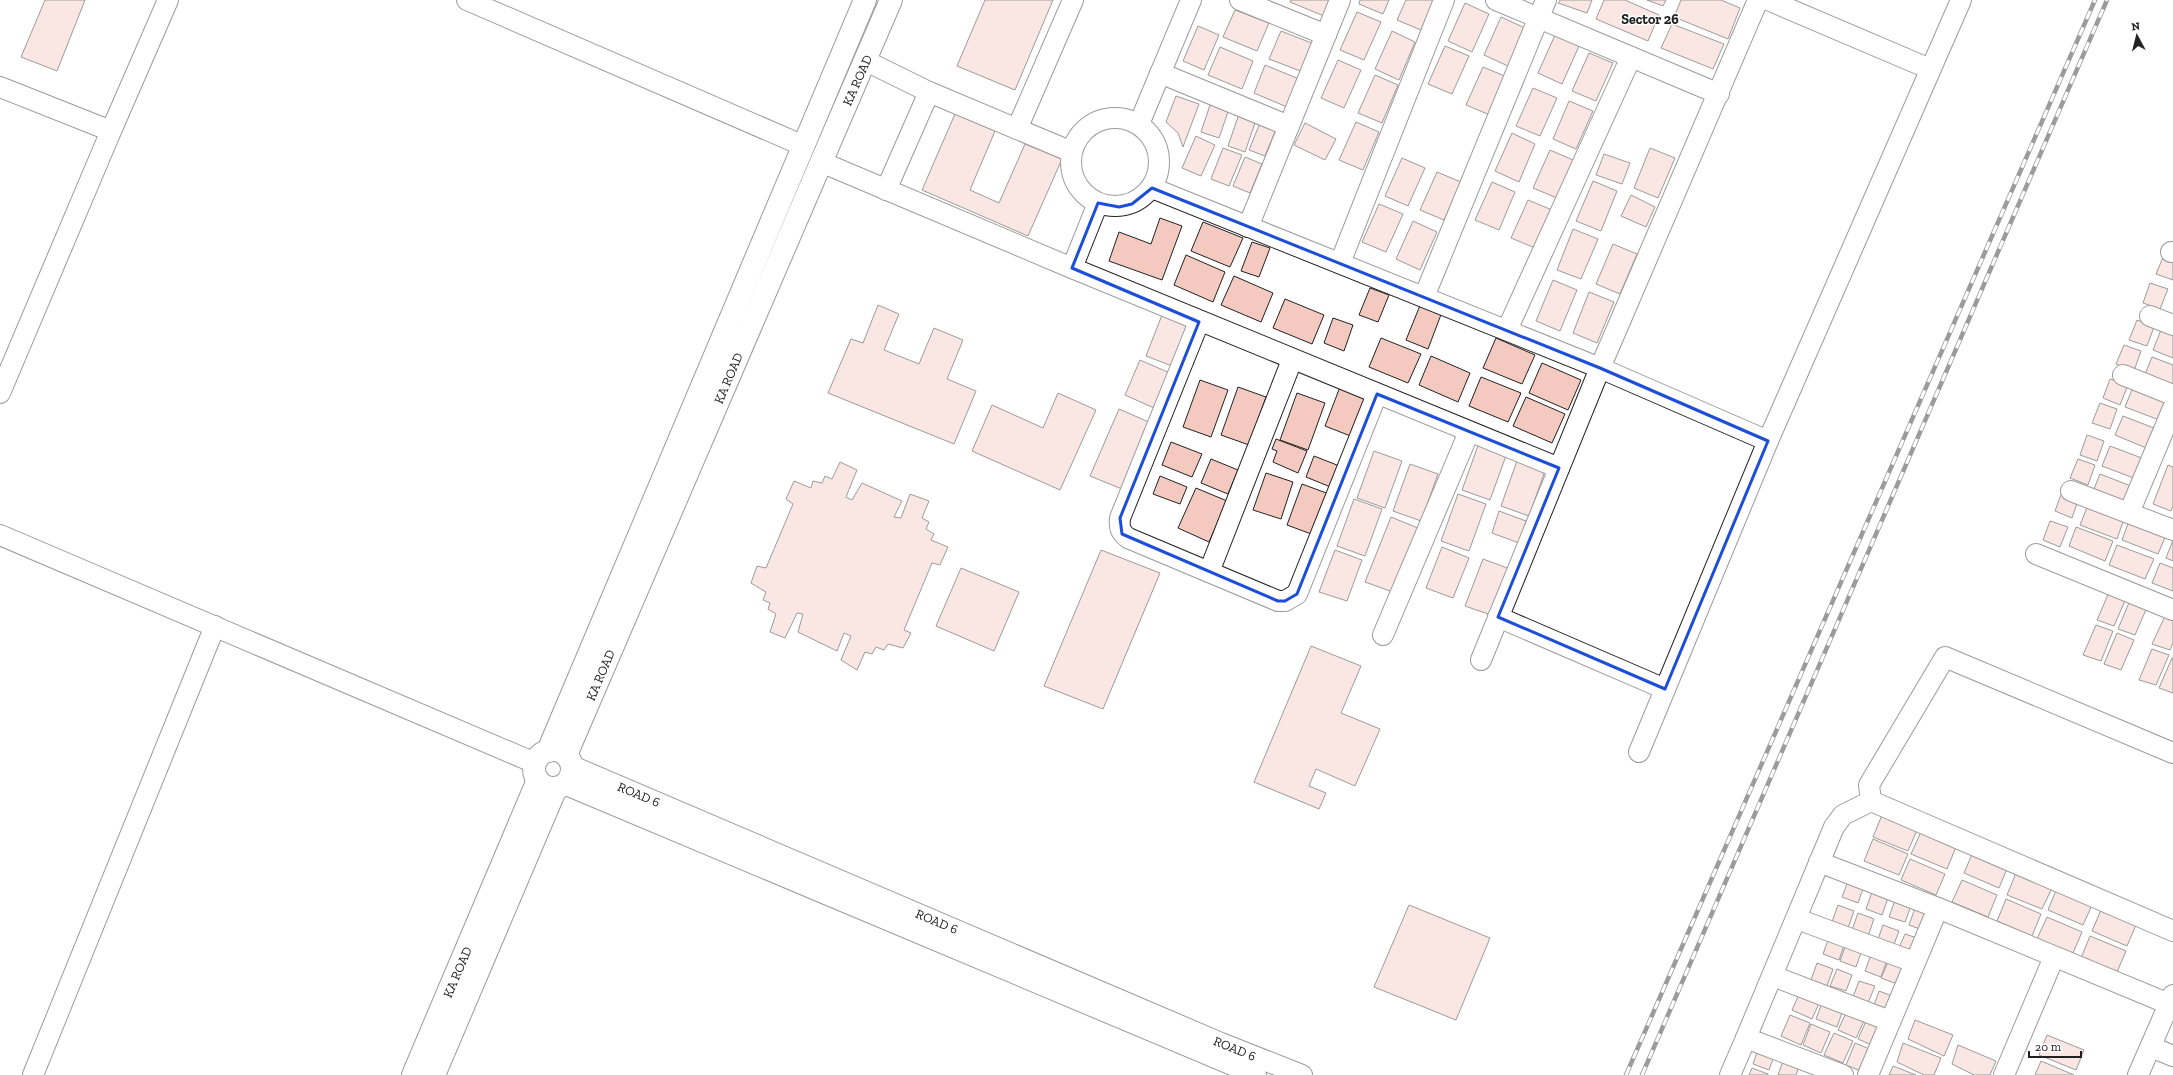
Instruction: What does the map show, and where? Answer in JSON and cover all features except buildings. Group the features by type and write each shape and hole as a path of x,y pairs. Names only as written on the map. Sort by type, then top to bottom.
{"main road":[{"name":"KA ROAD","path":"434,1075 554,770 804,146 865,0"},
{"name":"KA ROAD","path":"413,1075 554,770 866,61 891,0"}],"street":[{"path":"0,393 168,0"},
{"path":"467,0 804,146"},
{"path":"1017,129 1073,0"},
{"path":"1139,124 1191,0"},
{"path":"1240,0 1326,35"},
{"path":"1248,226 1340,0"},
{"path":"1340,263 1444,0"},
{"path":"1496,0 1542,9 1631,57 1719,94"},
{"path":"1481,660 1600,368 1719,94 1758,0"},
{"path":"1768,0 1930,70"},
{"path":"1639,752 1768,440 1961,0"},
{"path":"1424,297 1542,9"},
{"path":"1507,330 1631,57"},
{"path":"866,61 929,92 1072,152"},
{"path":"1160,73 1289,126"},
{"path":"0,87 111,131"},
{"path":"886,190 929,92"},
{"path":"1112,118 1126,119 1139,124 1150,134 1159,153 1159,175 1152,188 1143,197 1132,204 1119,207 1105,206 1082,192 1074,180 1071,166 1072,152 1077,139 1086,128 1098,121 1112,118"},
{"path":"821,162 1200,322 1559,468"},
{"path":"1152,188 1600,368 1768,440"},
{"path":"1072,268 1098,203"},
{"path":"2150,316 2173,325"},
{"path":"1200,322 1120,518 1119,527 1122,534 1128,538 1278,601 1285,601 1297,594 1377,394"},
{"path":"1208,572 1292,360"},
{"path":"2123,375 2173,395"},
{"path":"2129,513 2173,408"},
{"path":"1383,635 1469,432"},
{"path":"2072,491 2173,530"},
{"path":"0,536 554,770"},
{"path":"2036,554 2173,610"},
{"path":"1498,617 1665,689"},
{"path":"33,1075 215,626"},
{"path":"1871,801 1869,785 1945,657 2173,753"},
{"name":"ROAD 6","path":"554,770 1256,1075"},
{"name":"ROAD 6","path":"554,770 1302,1075"},
{"path":"1730,1075 1797,919 1834,827 1843,815 1871,801 2173,931"},
{"path":"1819,862 1938,908 2054,957 2171,999 2138,1075"},
{"path":"1868,1075 1914,962 1938,908"},
{"path":"1797,919 1914,962"},
{"path":"2004,1075 2054,957"},
{"path":"1773,976 1890,1021"},
{"path":"1746,1038 1801,1068 1843,1075"},
{"path":"2151,1047 2173,1056"}],"highlighted area":[{"path":"1152,188 1600,368 1768,441 1665,689 1498,617 1559,468 1377,394 1297,594 1285,601 1278,601 1122,534 1120,518 1199,322 1072,268 1098,203 1119,207 1132,204"}],"railway":[{"path":"1626,1075 2095,0"},
{"path":"1642,1075 2107,0"}],"district":[{"name":"Sector 26","path":"1650,19"}]}
